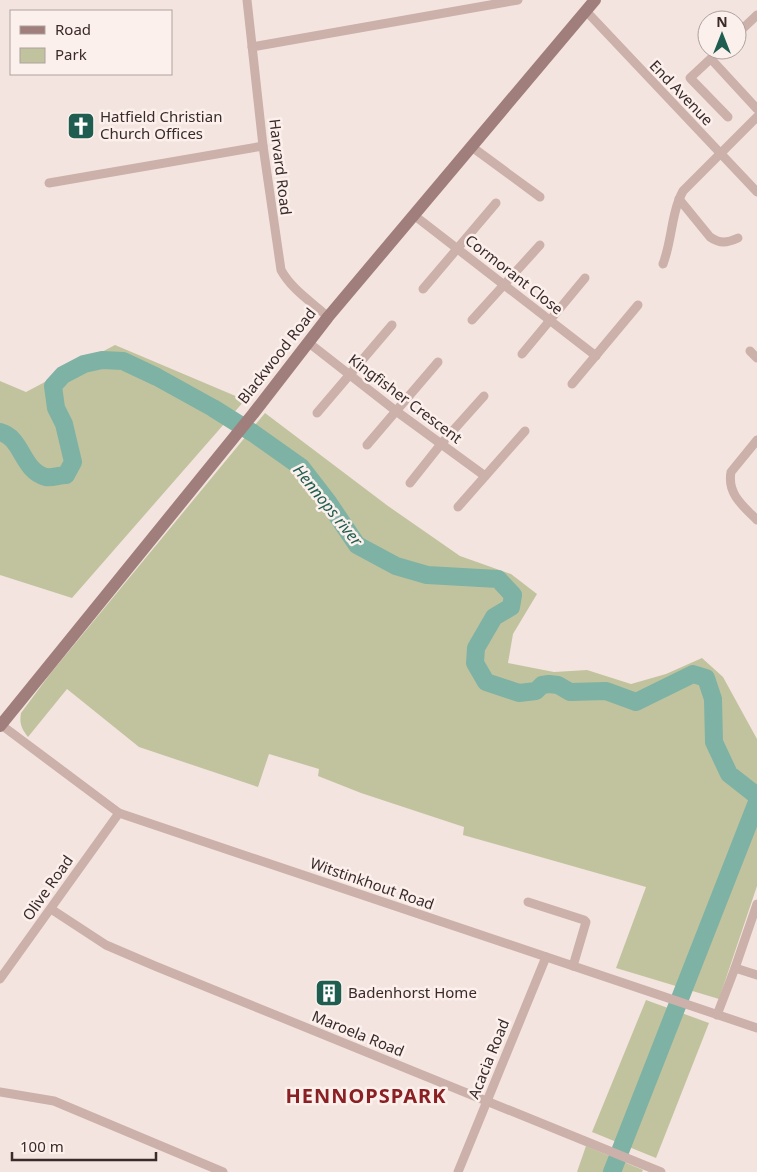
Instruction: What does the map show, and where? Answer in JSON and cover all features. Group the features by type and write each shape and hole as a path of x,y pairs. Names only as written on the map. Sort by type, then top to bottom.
{"street":[{"name":"Harvard Road","path":"247,0 263,146 281,270 286,280 292,286 328,316"},
{"path":"252,47 518,0"},
{"name":"Blackwood Road","path":"0,725 253,414 328,316 472,147 591,3"},
{"name":"End Avenue","path":"591,3 720,154 757,192"},
{"path":"747,24 757,15"},
{"path":"710,60 690,78 728,117"},
{"path":"712,60 757,109"},
{"path":"663,264 669,250 679,199 683,191 757,117"},
{"path":"49,183 263,146"},
{"path":"472,147 540,197"},
{"path":"679,199 710,237 717,241 729,242 738,238"},
{"path":"423,289 496,203"},
{"name":"Cormorant Close","path":"414,216 596,356"},
{"path":"472,320 540,245"},
{"path":"522,354 585,278"},
{"path":"572,384 638,305"},
{"path":"317,413 392,325"},
{"name":"Kingfisher Crescent","path":"308,343 396,411 486,476"},
{"path":"750,351 757,358"},
{"path":"367,445 438,362"},
{"path":"410,483 441,444 484,396"},
{"path":"458,507 525,431"},
{"path":"757,440 731,472 730,478 732,493 737,501 757,520"},
{"name":"Witstinkhout Road","path":"0,725 119,813 757,1028"},
{"name":"Olive Road","path":"0,979 119,813"},
{"path":"528,902 586,922 573,966"},
{"path":"715,1015 754,929 757,904"},
{"name":"Maroela Road","path":"51,908 106,945 122,952 661,1172"},
{"name":"Acacia Road","path":"458,1172 546,957"},
{"path":"735,968 757,975"},
{"path":"0,1092 54,1102 223,1172"}],"green space":[{"path":"115,345 245,400 72,598 0,575 0,381 26,392"},
{"path":"265,413 388,506 460,556 511,574 537,594 513,634 508,663 554,672 587,670 631,684 666,674 702,658 723,677 757,739 757,886 719,999 616,968 646,887 463,835 464,827 361,793 318,776 319,769 269,754 258,787 139,747 67,689 28,737 20,720 21,713 50,674"},
{"path":"646,1000 709,1023 656,1158 592,1132"},
{"path":"586,1146 643,1170 642,1172 577,1172"}],"waterway":[{"name":"Hennops river","path":"0,432 8,435 32,468 38,473 46,477 66,475 73,462 64,424 56,408 53,386 63,375 84,364 102,360 123,361 157,377 213,408 253,433 301,467 328,502 357,545 396,566 427,575 498,579 513,595 511,607 494,617 476,648 475,663 486,682 519,693 536,691 542,685 549,684 558,685 570,692 606,691 636,702 693,674 706,678 713,699 714,742 729,774 757,796"},
{"path":"612,1172 757,802"}],"place":[{"name":"Hatfield Christian Church Offices","path":"81,126"},
{"name":"Badenhorst Home","path":"329,993"}],"district":[{"name":"HENNOPSPARK","path":"366,1096"}]}
